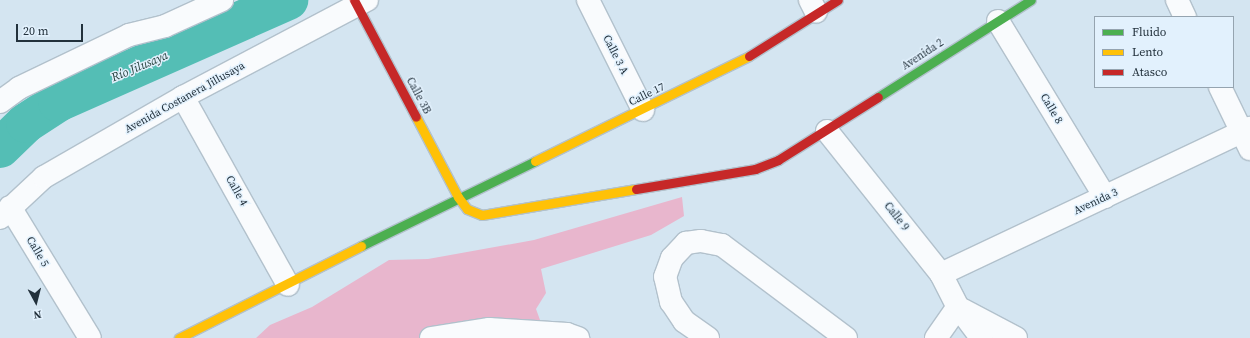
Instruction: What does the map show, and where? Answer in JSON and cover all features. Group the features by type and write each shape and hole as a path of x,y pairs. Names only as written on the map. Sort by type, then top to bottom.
{"street":[{"path":"0,102 19,88 129,35 165,26 222,0"},
{"name":"Calle 3 A","path":"588,0 643,110"},
{"name":"Calle 17","path":"179,338 288,285 458,197 732,67 813,6 838,0"},
{"name":"Avenida 2","path":"828,131 1031,0"},
{"path":"1177,0 1185,16"},
{"name":"Avenida Costanera Jillusaya","path":"5,212 44,177 184,97 359,2"},
{"name":"Calle 3B","path":"359,2 458,197 467,209 482,215 505,213 755,169 778,160 828,131"},
{"name":"Calle 8","path":"998,21 1105,197"},
{"path":"1221,88 1247,136"},
{"name":"Calle 4","path":"184,97 288,285"},
{"name":"Calle 9","path":"828,131 941,274 958,307 981,338"},
{"name":"Avenida 3","path":"941,274 1105,197 1247,136"},
{"name":"Calle 5","path":"5,212 90,338"},
{"path":"708,338 684,321 671,302 665,277 672,258 686,243 701,241 722,245 846,338"},
{"path":"936,338 958,307 1016,338"},
{"path":"430,338 489,329 567,334 578,338"}],"shaded area":[{"path":"682,197 684,216 651,235 541,269 546,293 536,309 540,320 560,338 256,338 270,325 312,307 389,260 428,259 534,240"}],"waterway":[{"name":"Río Jilusaya","path":"0,148 26,123 58,102 288,0"}],"traffic: fast":[{"path":"878,97 1031,0"},
{"path":"361,246 535,161"}],"traffic: slow":[{"path":"535,161 749,56"},
{"path":"416,117 458,197 467,209 482,215 636,189"},
{"path":"179,338 361,246"}],"traffic: jam":[{"path":"354,0 416,117"},
{"path":"749,56 838,0"},
{"path":"636,189 755,169 778,160 878,97"}]}
